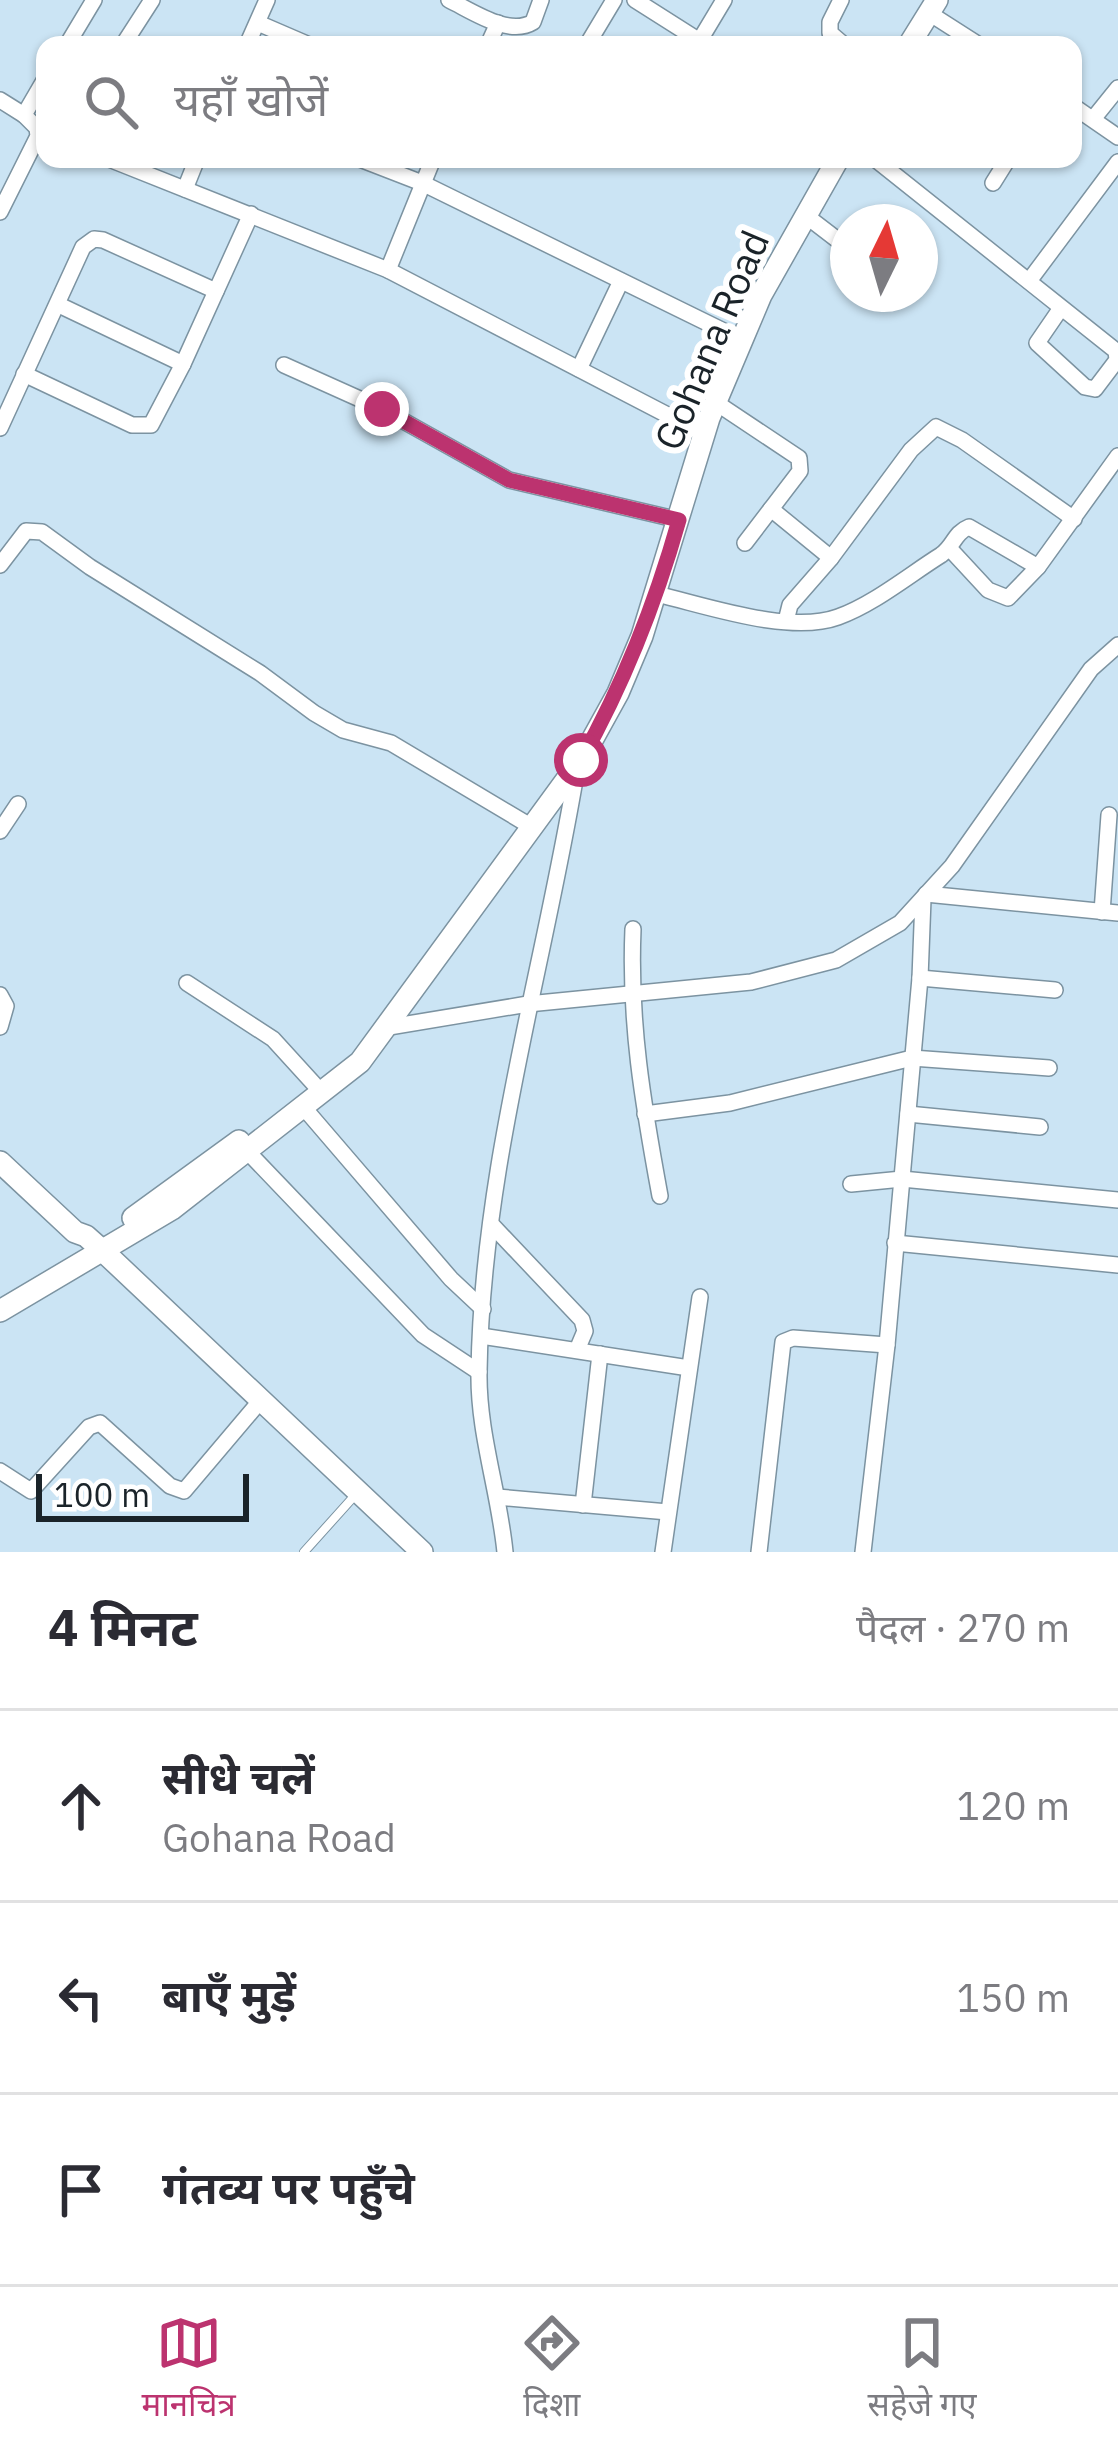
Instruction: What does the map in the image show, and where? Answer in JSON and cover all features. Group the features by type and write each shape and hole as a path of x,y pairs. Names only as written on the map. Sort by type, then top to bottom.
{"main road":[{"path":"915,36 933,6"},
{"name":"Gohana Road","path":"376,1037 577,765 618,693 656,594 716,402 742,340 833,168"},
{"path":"0,1311 147,1209 376,1037"},
{"path":"0,1294 94,1243 172,1210 360,1063 376,1037"},
{"path":"0,1143 83,1226 94,1243"},
{"path":"0,1162 75,1232 94,1243 422,1552"}],"street":[{"path":"72,36 94,0"},
{"path":"129,36 152,0"},
{"path":"252,36 268,0"},
{"path":"449,0 498,23 529,26 541,0"},
{"path":"592,36 614,0"},
{"path":"635,0 689,36"},
{"path":"705,36 724,0"},
{"path":"834,36 830,22 841,0"},
{"path":"933,6 968,36"},
{"path":"258,23 288,36"},
{"path":"492,36 498,23"},
{"path":"1093,119 1118,88"},
{"path":"24,115 36,94"},
{"path":"0,100 36,127"},
{"path":"1082,112 1118,137"},
{"path":"0,212 36,140"},
{"path":"1029,281 1118,161"},
{"path":"132,168 388,270 704,434"},
{"path":"184,189 193,168"},
{"path":"383,168 742,340"},
{"path":"388,270 430,168"},
{"path":"886,168 1116,351 1117,360 1095,388 1084,388 1036,343 1061,308"},
{"path":"993,183 1003,168"},
{"path":"24,374 140,427 155,421 251,214"},
{"path":"805,215 830,234"},
{"path":"0,428 83,247 94,239 216,291"},
{"path":"579,369 621,281"},
{"path":"58,305 183,364"},
{"path":"284,365 382,409 509,480 679,520"},
{"path":"716,402 799,458 800,471 745,543"},
{"path":"786,621 790,605 911,451 936,428 962,440 1074,519"},
{"path":"950,549 1000,597 1008,598 1038,567 1118,455"},
{"path":"771,509 831,558"},
{"path":"656,594 786,621 821,622 844,615 950,549 959,531 969,527 1038,567"},
{"path":"0,565 26,531 42,532 314,713 343,730 391,743 532,827"},
{"path":"0,532 14,544"},
{"path":"376,1037 528,1004 751,982 836,960 900,923 925,897 1091,669 1118,644"},
{"path":"505,1552 480,1413 483,1309 491,1224 528,1004 577,765"},
{"path":"0,831 18,804"},
{"path":"925,897 1110,912 1109,814"},
{"path":"863,1552 887,1345 925,897"},
{"path":"633,929 630,996 660,1196"},
{"path":"920,977 1055,991"},
{"path":"187,983 273,1039 314,1084"},
{"path":"0,995 6,1006 0,1027"},
{"path":"645,1114 730,1103 912,1058 1049,1068"},
{"path":"305,1109 451,1279 483,1309"},
{"path":"908,1114 1040,1127"},
{"path":"248,1152 423,1335 479,1372"},
{"path":"850,1184 902,1179 1118,1200"},
{"path":"491,1224 582,1320 585,1330 577,1350"},
{"path":"895,1243 1118,1265"},
{"path":"663,1552 700,1297"},
{"path":"481,1336 689,1368"},
{"path":"759,1552 783,1342 793,1338 887,1345"},
{"path":"583,1505 600,1354"},
{"path":"0,1472 31,1491 95,1423 170,1486 184,1491 261,1400"},
{"path":"497,1497 668,1512"}],"lane":[{"path":"307,1551 358,1492"}],"route":[{"path":"382,409 509,480 679,520 642,636 618,693 581,760"}]}
